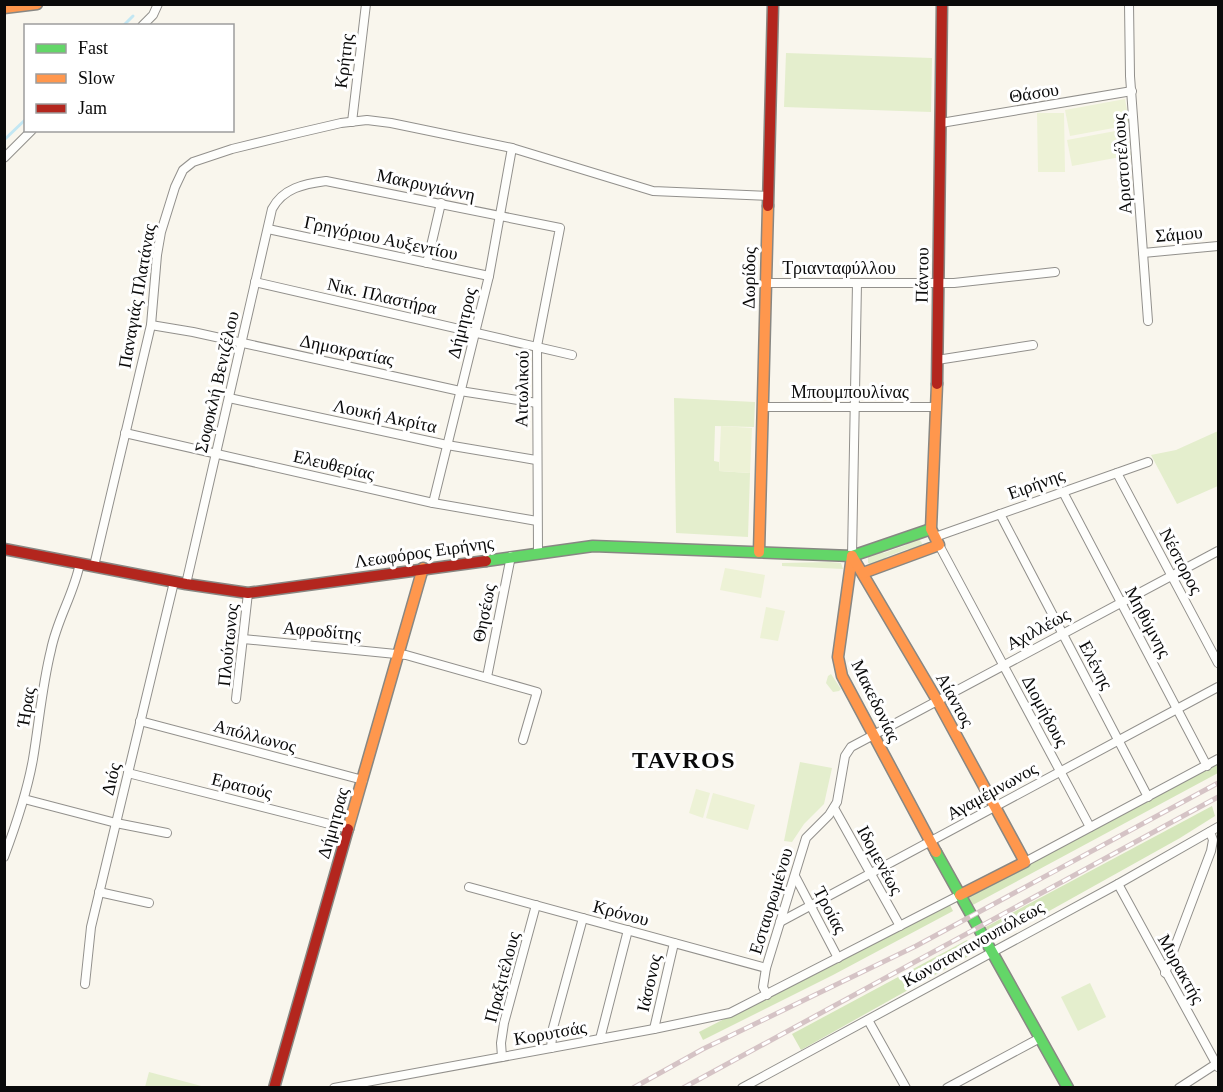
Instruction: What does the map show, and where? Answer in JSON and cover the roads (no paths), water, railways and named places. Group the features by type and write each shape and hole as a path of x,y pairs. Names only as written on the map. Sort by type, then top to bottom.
{"street":[{"path":"4,8 38,4"},
{"path":"144,24 153,15 158,4"},
{"name":"Κρήτης","path":"352,122 366,4"},
{"name":"Δωρίδος","path":"759,552 773,4"},
{"name":"Πάντου","path":"935,537 942,4"},
{"name":"Αριστοτέλους","path":"1130,4 1132,91 1148,321"},
{"name":"Θάσου","path":"941,123 1132,91"},
{"name":"Παναγιάς Πλατάνας","path":"94,566 151,325 159,242 183,170 201,159 324,126 367,120 512,148 653,191 768,196"},
{"path":"4,158 30,132"},
{"name":"Δήμητρος","path":"433,503 489,276 512,148"},
{"name":"Μακρυγιάννη","path":"286,192 308,183 326,181 560,228"},
{"name":"Σοφοκλή Βενιζέλου","path":"186,584 272,209 286,192"},
{"path":"427,263 441,203"},
{"name":"Αιτωλικού","path":"538,552 537,346 560,228"},
{"name":"Γρηγόριου Αυξεντίου","path":"268,229 489,276"},
{"name":"Σάμου","path":"1143,253 1218,246"},
{"name":"Τριανταφύλλου","path":"765,283 969,283 1055,273"},
{"name":"Νικ. Πλαστήρα","path":"255,282 572,355"},
{"name":"Μακεδονίας","path":"857,283 852,556 838,663 845,682 931,842 1068,1088"},
{"name":"Δημοκρατίας","path":"151,325 242,342 460,391 537,404"},
{"path":"937,360 1033,345"},
{"name":"Λουκή Ακρίτα","path":"229,399 536,460"},
{"name":"Μπουμπουλίνας","path":"762,407 937,407"},
{"name":"Ελευθερίας","path":"125,433 433,503 537,521"},
{"name":"Ειρήνης","path":"852,556 935,537 1148,462"},
{"name":"Νέστορος","path":"1118,473 1218,663"},
{"name":"Μηθύμνης","path":"1063,492 1207,766"},
{"name":"Ελένης","path":"1000,514 1148,797"},
{"name":"Ειρήνης","path":"863,573 935,537"},
{"name":"Διομήδους","path":"935,537 1090,827"},
{"name":"Λεωφόρος Ειρήνης","path":"4,549 174,582 249,593 601,545 852,556"},
{"name":"Αχιλλέως","path":"873,734 1218,551"},
{"name":"Θησέως","path":"487,676 511,556"},
{"name":"Αίαντος","path":"852,556 937,700 1025,862"},
{"name":"Ήρας","path":"4,857 24,799 33,760 50,651 57,626 76,584 80,563"},
{"name":"Δήμητρας","path":"274,1088 423,568"},
{"name":"Διός","path":"85,984 91,927 174,582"},
{"name":"Πλούτωνος","path":"236,699 249,593"},
{"name":"Αφροδίτης","path":"243,639 399,654 428,659 537,692 523,740"},
{"name":"Αγαμέμνωνος","path":"780,922 1218,687"},
{"name":"Απόλλωνος","path":"140,722 363,780"},
{"path":"834,808 847,751 860,740 873,734"},
{"path":"767,995 1218,759"},
{"name":"Ερατούς","path":"128,773 349,828"},
{"path":"24,799 116,823 167,833"},
{"name":"Ιδομενέως","path":"834,808 900,926"},
{"name":"Εσταυρωμένου","path":"767,995 763,987 766,968 809,833 834,808"},
{"name":"Κωνσταντινουπόλεως","path":"742,1088 1118,884 1218,827"},
{"path":"1165,973 1211,851 1214,840 1210,832"},
{"name":"Τροίας","path":"795,876 838,958"},
{"name":"Μυρακτής","path":"1118,884 1217,1066"},
{"name":"Κρόνου","path":"469,887 766,968"},
{"path":"99,892 149,903"},
{"name":"Πραξιτέλους","path":"502,1057 501,1043 504,1023 536,905"},
{"path":"551,1048 553,1029 583,918"},
{"path":"600,1039 628,930"},
{"name":"Ιάσονος","path":"654,1029 674,943"},
{"name":"Κορυτσάς","path":"333,1088 730,1013 767,995"},
{"path":"868,1020 906,1088"},
{"path":"947,1088 1040,1038"},
{"path":"1179,1088 1217,1066"}],"waterway":[{"path":"125,24 133,16"},
{"path":"4,140 24,121"}],"railway":[{"path":"633,1088 703,1049 916,946 1218,783"},
{"path":"683,1088 1218,797"}],"district":[{"name":"TAVROS","path":"684,760"}]}
